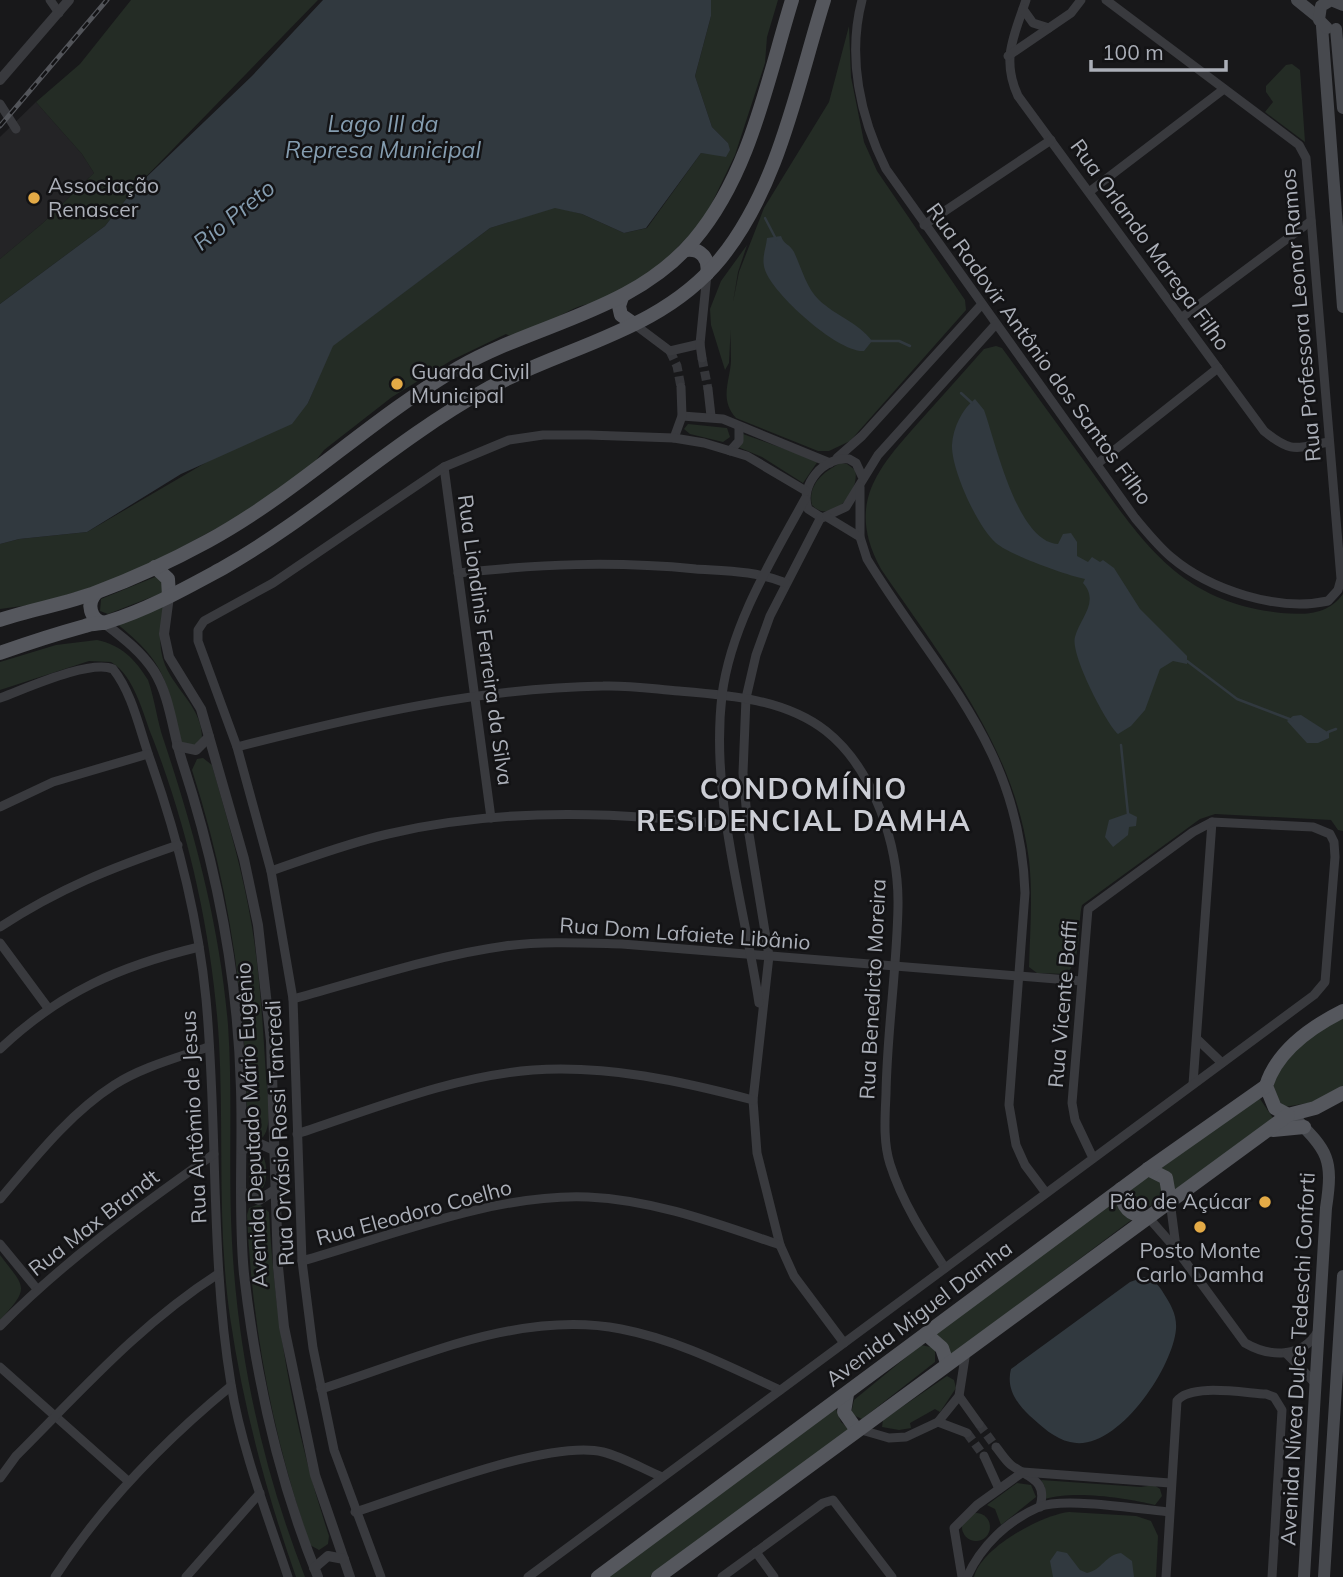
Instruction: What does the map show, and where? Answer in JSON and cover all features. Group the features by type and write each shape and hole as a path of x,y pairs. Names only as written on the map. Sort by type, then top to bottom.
{"main road":[{"path":"0,620 96,593 208,541 270,503 416,395 459,368 622,297 659,276 712,217 740,162 792,0"},
{"path":"0,653 89,624 104,623 169,596 282,531 449,411 519,373 576,352 634,324 706,274 737,235 766,179 824,0"},
{"path":"1297,0 1320,21 1340,29 1343,108"},
{"path":"1331,1 1320,21 1343,307"},
{"path":"685,250 696,250 704,255 708,262 706,274"},
{"path":"622,297 619,306 621,315 634,324"},
{"path":"155,567 168,579 169,596"},
{"path":"96,593 91,600 91,611 96,620 104,623"},
{"path":"1290,1115 1275,1108 1266,1086 1270,1074 1291,1046 1342,1010"},
{"name":"Avenida Miguel Damha","path":"598,1577 1148,1168 1266,1086"},
{"path":"658,1577 856,1429 1268,1130 1290,1115 1315,1108 1343,1093"},
{"name":"Avenida Nívea Dulce Tedeschi Conforti","path":"1290,1115 1323,1150 1331,1175 1318,1330 1304,1577"},
{"path":"1268,1130 1304,1127"},
{"path":"1148,1168 1157,1170 1167,1178 1170,1201"},
{"path":"1121,1189 1129,1211 1137,1217 1148,1217"},
{"name":"Avenida Nívea Dulce Tedeschi Conforti","path":"1324,1577 1343,1276"},
{"path":"926,1334 943,1348 947,1363"},
{"path":"847,1394 844,1412 856,1429"}],"street":[{"path":"50,0 59,13"},
{"path":"0,80 69,0"},
{"name":"Rua Radovir Antônio dos Santos Filho","path":"862,0 855,45 863,109 886,169 1153,540 1173,558 1199,574 1243,594 1286,603 1322,602 1333,598"},
{"path":"1008,56 1071,13 1081,0"},
{"name":"Rua Professora Leonor Ramos","path":"1106,0 1303,151 1340,579 1333,598"},
{"path":"1024,5 1033,23 1049,28"},
{"path":"1008,56 1024,5"},
{"name":"Rua Orlando Marega Filho","path":"1008,56 1010,76 1018,96 1264,431 1283,447 1293,449 1329,442"},
{"path":"1089,192 1224,89"},
{"path":"2,107 16,129"},
{"path":"924,225 1051,140"},
{"path":"1181,318 1311,221"},
{"path":"702,358 700,344 706,274"},
{"path":"761,1015 728,825 722,769 722,695 735,646 764,574 811,481 862,436 982,304"},
{"path":"634,324 670,351 700,344"},
{"path":"996,324 862,476 860,537 867,559 882,583 973,714 1004,779 1024,862 1009,1105 1016,1145 1026,1165 1046,1193"},
{"path":"1097,464 1217,368"},
{"path":"674,438 681,416 681,387"},
{"path":"708,389 711,416"},
{"path":"681,416 711,416 832,461 842,458 856,463 862,476"},
{"path":"730,452 739,442 739,428"},
{"path":"444,467 509,440 543,435 674,438 747,456 805,495 808,509 860,537"},
{"name":"Rua Liondinis Ferreira da Silva","path":"444,467 491,818"},
{"name":"Rua Orvásio Rossi Tancredi","path":"381,1577 334,1450 321,1389 302,1261 293,999 271,871 237,747 197,635 204,621 273,583 444,467"},
{"path":"844,1343 809,1300 780,1245 757,1153 753,1100 769,956 748,828 743,772 746,698 756,655 786,583 824,517 846,507 860,487"},
{"path":"458,573 546,563 627,562 764,574 786,583"},
{"name":"Avenida Deputado Mário Eugênio","path":"169,596 164,634 169,657 197,701 216,758 244,859 258,925 271,1041 278,1267 293,1380 315,1475 351,1577"},
{"name":"Avenida Deputado Mário Eugênio","path":"104,623 135,648 155,672 214,869 226,933 239,1043 244,1270 261,1388 284,1489 316,1572"},
{"name":"Rua Antômio de Jesus","path":"0,698 90,667 106,666 118,675 178,845 199,947 208,1047 218,1274 231,1387 260,1493 288,1577"},
{"name":"Rua Benedicto Moreira","path":"237,747 361,715 474,695 605,686 746,698 791,712 826,731 850,758 870,788 894,850 898,906 886,1055 885,1135 890,1163 904,1200 945,1268"},
{"path":"177,746 196,750 209,737"},
{"path":"0,807 53,782 148,754"},
{"path":"184,768 190,759 199,755 216,758"},
{"path":"271,871 388,834 491,818 608,815 748,828"},
{"path":"528,1577 1194,1084 1320,989 1325,982 1335,858 1334,842 1330,834 1313,827 1212,822 1194,1084"},
{"name":"Rua Vicente Baffi","path":"1094,1158 1075,1120 1072,1104 1088,909 1193,832 1212,822"},
{"path":"0,927 47,896 107,869 178,845"},
{"name":"Rua Dom Lafaiete Libânio","path":"293,999 411,966 503,946 557,942 752,954 1081,981"},
{"path":"0,943 48,1008"},
{"path":"0,1049 48,1008 121,969 199,947"},
{"path":"1197,1039 1222,1063"},
{"path":"0,1199 76,1115 114,1085 153,1066 208,1047"},
{"path":"298,1134 459,1084 532,1070 596,1070 634,1074 753,1100"},
{"path":"242,1150 258,1143 274,1150"},
{"name":"Rua Max Brandt","path":"0,1326 37,1289 128,1214 214,1154"},
{"path":"242,1192 259,1200 275,1190"},
{"name":"Rua Eleodoro Coelho","path":"302,1261 494,1206 555,1198 589,1197 669,1209 780,1245"},
{"path":"1170,1201 1176,1249"},
{"path":"1148,1217 1176,1249 1237,1336 1254,1349 1287,1354 1316,1384"},
{"path":"0,1244 37,1289"},
{"path":"0,1478 16,1456 135,1335 176,1301 218,1274"},
{"path":"321,1389 485,1337 524,1328 570,1325 620,1329 669,1341 780,1390"},
{"path":"1287,1354 1310,1340 1318,1330"},
{"path":"856,1429 889,1438 906,1437 937,1422 959,1396 966,1349"},
{"path":"947,1363 961,1384"},
{"path":"0,1367 128,1480"},
{"path":"55,1577 128,1480 176,1431 231,1387"},
{"path":"1166,1577 1175,1409 1180,1396 1192,1391 1266,1394 1279,1404 1282,1410 1272,1577"},
{"path":"937,1422 966,1432 978,1422 959,1396"},
{"path":"996,1447 1011,1465 1031,1475 1042,1489 1040,1507"},
{"path":"355,1512 549,1453 584,1450 604,1452 662,1477"},
{"path":"984,1457 999,1489"},
{"path":"965,1577 954,1528 1023,1472 1170,1483"},
{"path":"186,1577 260,1493"},
{"path":"722,1577 823,1503 833,1500 892,1577"},
{"path":"965,1577 995,1535 1040,1507 1063,1504 1169,1512"},
{"path":"308,1552 325,1553 338,1542"},
{"path":"756,1552 774,1577"},
{"path":"316,1572 328,1556 344,1559"}],"shaded area":[{"path":"131,0 318,0 134,189 105,226 0,304 0,259 43,223 94,173 82,154 36,102 80,64"},
{"path":"711,0 778,0 767,37 765,63 735,155 709,209 697,227 656,270 598,303 576,308 537,328 512,337 506,334 452,360 392,397 324,450 310,468 258,506 152,563 102,584 37,604 0,609 0,544 19,539 87,532 308,403 332,346 490,228 555,207 582,214 624,233 647,228 701,153 713,154 728,143 712,127 695,76 711,16"},
{"path":"849,26 851,77 864,142 877,171 965,300 966,310 850,441 829,451 818,451 736,418 727,397 731,361 731,329 729,363 725,370 711,325 710,309 721,281 747,245 738,272 733,302 739,272 764,208 829,102"},
{"path":"1292,64 1300,70 1305,142 1265,112 1273,102 1266,92 1266,86 1286,65"},
{"name":"Associação Renascer","path":"36,102 82,154 94,173 43,223 0,259 0,137"},
{"path":"996,346 1002,348 1128,522 1168,565 1190,582 1216,596 1246,607 1281,613 1299,614 1323,610 1343,594 1343,831 1338,830 1331,820 1215,814 1200,819 1082,905 1075,961 1065,974 1037,973 1029,967 1029,860 1021,819 1009,780 973,706 881,569 866,526 866,507 871,490 890,456 984,349"},
{"path":"688,424 727,428 730,437 723,442 690,434 684,429"},
{"path":"743,434 818,461 803,483 762,457 738,447"},
{"path":"841,463 855,470 856,478 849,496 836,509 820,510 812,505 814,485 829,470"},
{"path":"155,577 162,581 162,593 108,614 100,611 101,599"},
{"path":"164,605 161,650 165,665 198,718 202,739 196,747 184,745 180,739 172,702 155,662 146,650 117,624"},
{"path":"97,640 113,645 127,654 148,680 205,881 219,952 228,1025 232,1242 240,1328 265,1454 305,1577 296,1577 275,1513 249,1416 235,1350 226,1283 222,1214 216,1004 198,888 166,775 132,686 111,662 89,661 0,690 0,662 56,645"},
{"path":"203,758 212,765 229,825 252,927 261,1001 269,1110 267,1127 261,1139 255,1139 247,1131 244,1039 234,948 217,859 192,770 197,759"},
{"path":"1343,1018 1343,1087 1314,1102 1284,1107 1272,1092 1281,1068 1309,1039"},
{"path":"1258,1096 1273,1118 1175,1190 1160,1169"},
{"path":"260,1152 266,1166 265,1183 260,1191 254,1190 249,1176 251,1155"},
{"path":"1158,1176 1164,1194 1151,1206 1137,1209 1129,1201 1129,1192 1146,1177"},
{"path":"1119,1197 1134,1218 950,1356 931,1336"},
{"path":"259,1204 269,1212 276,1295 288,1377 306,1457 329,1536 328,1544 319,1550 310,1545 297,1504 266,1382 254,1299 247,1215 249,1208"},
{"path":"0,1255 21,1288 16,1301 0,1320"},
{"path":"921,1345 935,1348 935,1362 862,1419 851,1414 854,1400"},
{"path":"947,1376 954,1380 956,1388 940,1412 935,1409 910,1423 911,1428 899,1430 882,1427 883,1420"},
{"path":"836,1409 841,1422 849,1429 650,1577 606,1577"},
{"path":"1041,1480 1141,1487 1154,1485 1160,1489 1162,1496 1155,1505 1085,1495 1045,1499 1045,1487"},
{"path":"1017,1483 1031,1485 1036,1497 1001,1525 995,1509 987,1505"},
{"path":"1069,1512 1136,1516 1151,1521 1158,1536 1156,1577 974,1577 979,1566 1000,1544 1043,1519"},
{"path":"976,1513 986,1517 990,1527 986,1537 976,1541 966,1537 962,1527 966,1517"}],"water":[{"name":"Lago III da Represa Municipal","path":"323,0 711,0 711,16 695,76 712,127 728,143 730,150 726,157 701,153 646,228 624,233 582,214 555,208 490,228 333,346 308,403 292,424 181,474 87,532 19,539 0,544 0,304 105,226 134,189 252,76"},
{"path":"781,236 794,252 815,295 826,306 861,329 872,341 864,351 839,343 823,333 793,307 770,280 763,261 767,238"},
{"path":"975,399 984,410 1010,489 1031,527 1044,539 1058,544 1063,534 1071,533 1077,542 1077,556 1088,562 1092,557 1100,562 1103,560 1114,568 1140,609 1187,656 1187,664 1173,661 1160,669 1145,710 1131,726 1118,734 1090,688 1075,646 1077,630 1090,597 1083,583 1085,579 1038,564 996,543 981,525 961,483 953,455 954,432 966,408"},
{"path":"1301,715 1329,733 1329,738 1318,743 1307,743 1287,721 1293,716"},
{"path":"1129,813 1137,817 1136,826 1129,827 1128,835 1113,847 1105,837 1109,820"},
{"path":"1144,1277 1160,1288 1169,1302 1176,1324 1165,1365 1153,1385 1139,1405 1106,1435 1088,1442 1070,1442 1048,1432 1017,1400 1011,1389 1011,1369 1130,1282"},
{"path":"1057,1551 1067,1553 1080,1570 1087,1573 1121,1553 1132,1561 1134,1577 1053,1577 1050,1561"}],"waterway":[{"path":"765,218 776,239"},
{"path":"869,341 899,341 910,346"},
{"path":"961,393 972,403"},
{"path":"1187,661 1237,699 1292,720"},
{"path":"1328,732 1336,729"},
{"path":"1121,745 1128,814"}],"tunnel":[{"path":"670,351 677,366 681,387"},
{"path":"702,358 708,389"},
{"path":"979,1424 996,1447"},
{"path":"967,1433 984,1456"}],"railway":[{"path":"0,126 107,0"}],"place":[{"name":"Associação Renascer","path":"34,198"},
{"name":"Guarda Civil Municipal","path":"397,384"},
{"name":"Pão de Açúcar","path":"1265,1202"},
{"name":"Posto Monte Carlo Damha","path":"1200,1227"}],"district":[{"name":"CONDOMÍNIO RESIDENCIAL DAMHA","path":"804,805"}],"water label":[{"name":"Rio Preto","path":"234,215"}]}
